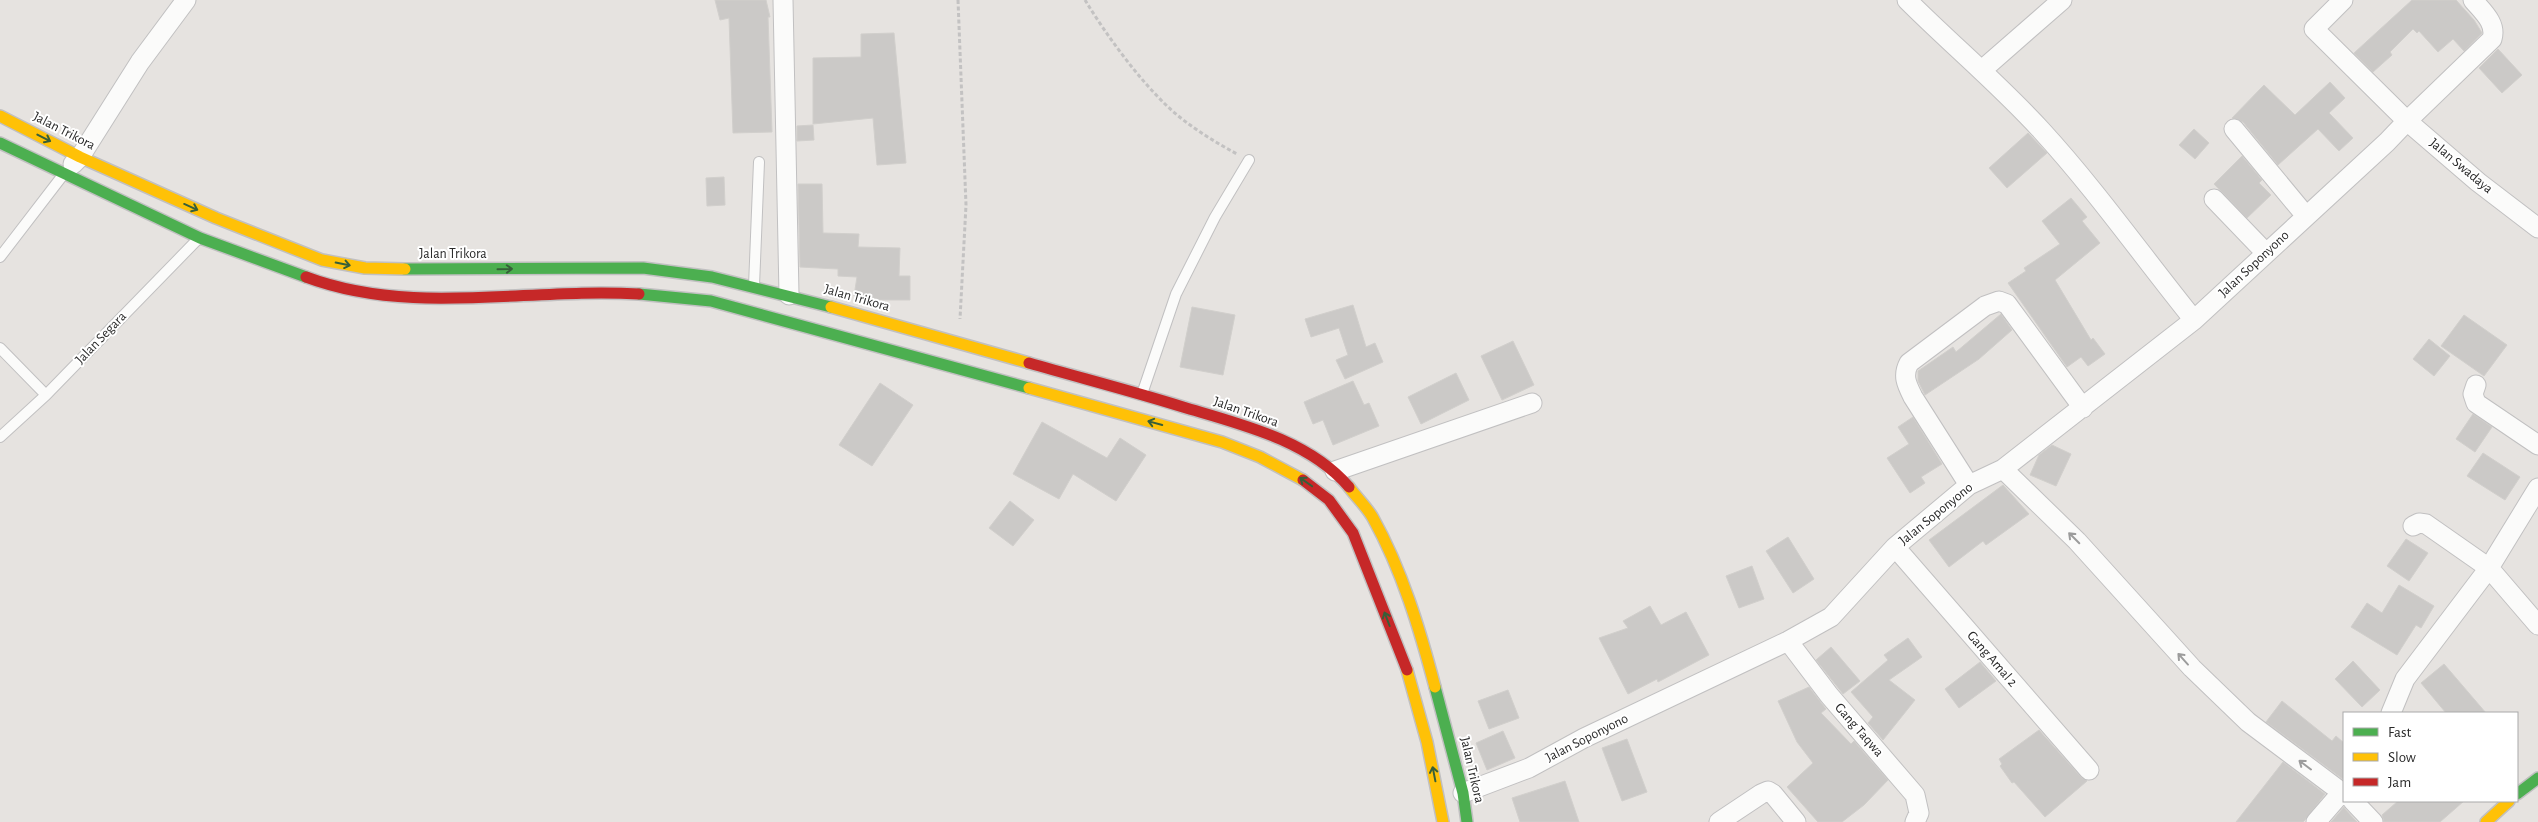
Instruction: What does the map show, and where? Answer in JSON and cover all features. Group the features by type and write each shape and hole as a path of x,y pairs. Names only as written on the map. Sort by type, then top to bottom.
{"main road":[{"name":"Jalan Trikora","path":"0,116 80,157 216,218 322,260 365,268 410,270 643,268 712,277 789,295 1141,395 1249,427 1302,450 1335,471 1372,516 1395,564 1415,617 1463,793 1468,822"},
{"path":"0,143 66,172 200,238 324,284 362,293 415,297 472,298 623,293 711,301 1183,430 1239,448 1277,464 1330,500 1348,525 1364,557 1405,665 1431,761 1443,822"},
{"path":"1051,395 1059,371"},
{"path":"2518,793 2538,778"},
{"path":"2486,822 2502,803"}],"street":[{"path":"66,172 80,157 140,62 186,0"},
{"path":"783,0 789,295"},
{"path":"1907,0 1958,50 1982,70 2066,157 2194,320"},
{"path":"1982,70 2062,0"},
{"name":"Jalan Swadaya","path":"2343,0 2314,28 2407,120 2478,182 2538,228"},
{"path":"2407,120 2492,39 2494,33 2491,21 2472,0"},
{"name":"Jalan Soponyono","path":"1463,793 1529,768 1584,738 1788,641 1831,617 1895,547 1969,485 2003,468 2083,408 2194,320 2388,142 2407,120"},
{"path":"2234,129 2306,216"},
{"path":"2214,199 2266,253"},
{"path":"1969,485 1913,397 1906,381 1905,370 1908,363 1985,306 1999,301 2007,304 2083,408"},
{"path":"2476,385 2473,394 2476,403 2538,445"},
{"path":"1335,471 1532,403"},
{"path":"2003,468 2077,541 2192,668 2248,722 2343,794"},
{"path":"2390,712 2405,679 2489,568 2537,495"},
{"path":"2413,526 2419,523 2426,524 2489,568 2538,625"},
{"name":"Gang Amal 2","path":"1895,547 2089,770"},
{"name":"Gang Taqwa","path":"1788,641 1829,695 1915,795 1919,813 1914,822"},
{"path":"1719,822 1761,794 1768,792 1773,794 1796,822"},
{"path":"2316,822 2343,799"},
{"path":"2352,802 2373,822"}],"lane":[{"path":"1141,395 1176,294 1215,217 1248,160"},
{"path":"754,287 759,162"},
{"path":"0,257 66,172"},
{"name":"Jalan Segara","path":"0,437 46,395 200,238"},
{"path":"0,348 46,395"}],"path":[{"path":"958,0 966,205 958,342"},
{"path":"1085,0 1107,35 1168,106 1215,142 1248,160"}],"building":[{"path":"715,0 766,0 770,17 768,17 772,132 733,133 729,18 720,20"},
{"path":"2412,0 2456,0 2474,20 2482,33 2464,51 2453,39 2438,52 2419,31 2417,33 2413,29 2390,52 2392,55 2373,72 2354,53"},
{"path":"894,33 906,163 877,165 873,118 813,124 813,58 861,57 861,34"},
{"path":"2498,49 2522,75 2502,93 2479,68"},
{"path":"2330,82 2345,98 2329,113 2353,138 2339,151 2318,129 2278,165 2243,122 2232,118 2264,85 2295,115"},
{"path":"813,125 814,140 797,141 797,126"},
{"path":"2194,129 2209,143 2195,159 2179,145"},
{"path":"2028,133 2047,153 2007,188 1989,168"},
{"path":"2242,156 2262,180 2259,183 2271,195 2247,218 2214,184"},
{"path":"724,177 725,205 707,206 706,178"},
{"path":"798,184 822,184 823,233 859,234 858,247 900,248 899,276 910,276 910,300 879,300 854,296 857,277 838,276 838,269 800,267"},
{"path":"2071,198 2087,217 2082,221 2100,243 2055,280 2091,340 2093,338 2105,354 2088,366 2081,357 2067,367 2008,283 2026,271 2024,268 2060,244 2042,221"},
{"path":"1353,305 1366,347 1375,343 1383,362 1345,379 1336,360 1348,355 1339,328 1311,337 1305,319"},
{"path":"1192,307 1235,315 1223,375 1180,367"},
{"path":"2001,314 2012,330 1979,359 1925,395 1918,381 1918,371 1953,347 1956,352"},
{"path":"2464,315 2507,345 2484,376 2441,346"},
{"path":"2429,339 2450,356 2434,376 2413,359"},
{"path":"1513,341 1534,385 1502,400 1481,356"},
{"path":"1456,373 1469,400 1421,424 1408,397"},
{"path":"1353,381 1364,405 1369,403 1379,426 1333,445 1323,420 1313,424 1304,402"},
{"path":"880,383 913,405 872,466 839,445"},
{"path":"2473,414 2492,427 2475,452 2456,439"},
{"path":"1913,417 1942,464 1921,477 1925,483 1910,493 1887,458 1909,444 1898,427"},
{"path":"1042,422 1107,458 1120,438 1146,455 1116,501 1073,474 1059,499 1013,474"},
{"path":"2052,445 2071,454 2056,486 2030,475 2039,455"},
{"path":"2483,453 2520,477 2505,500 2467,476"},
{"path":"2003,485 2029,514 1986,545 1983,541 1949,567 1929,540"},
{"path":"1010,501 1034,520 1013,546 989,528"},
{"path":"1788,537 1814,579 1793,593 1766,551"},
{"path":"2406,539 2428,553 2409,581 2387,566"},
{"path":"1752,566 1764,599 1739,608 1726,576"},
{"path":"2399,585 2434,606 2421,628 2416,625 2397,655 2351,627 2367,603 2382,613"},
{"path":"1650,606 1661,625 1686,612 1709,655 1658,682 1657,679 1628,694 1599,638 1628,628 1623,621"},
{"path":"1908,638 1922,657 1889,680 1915,700 1883,740 1868,723 1873,717 1851,692 1888,660 1884,655"},
{"path":"1831,647 1860,681 1843,694 1816,660"},
{"path":"2353,661 2380,690 2362,707 2335,679"},
{"path":"1980,662 1996,681 1959,708 1945,689"},
{"path":"2444,664 2485,712 2445,712 2421,683"},
{"path":"1809,687 1826,709 1821,713 1851,744 1854,741 1888,780 1864,805 1842,822 1818,822 1787,787 1813,763 1797,742 1778,701"},
{"path":"1508,690 1519,718 1489,729 1478,701"},
{"path":"2282,701 2332,741 2336,736 2343,742 2343,779 2266,722"},
{"path":"2039,730 2081,777 2087,781 2045,817 2014,782 2012,783 2000,766 2002,764 1999,759"},
{"path":"1503,731 1515,758 1487,770 1476,743"},
{"path":"1627,739 1647,792 1622,801 1602,748"},
{"path":"2283,762 2325,794 2305,820 2303,822 2236,822"},
{"path":"1565,781 1579,822 1520,822 1512,798"},
{"path":"2397,802 2463,802 2440,822 2384,822 2382,815"},
{"path":"2344,807 2357,822 2331,822"}],"traffic: fast":[{"path":"0,143 200,238 306,277"},
{"path":"405,269 643,268 712,277 831,307"},
{"path":"639,294 711,301 1029,388"},
{"path":"1435,687 1463,793 1467,822"},
{"path":"2518,793 2538,778"}],"traffic: slow":[{"path":"0,116 80,157 216,218 322,260 365,268 405,269"},
{"path":"831,307 1029,363"},
{"path":"1029,388 1222,442 1260,457 1303,480"},
{"path":"1349,487 1371,514 1393,558 1416,622 1435,687"},
{"path":"1407,670 1427,742 1443,822"},
{"path":"2486,822 2508,802"}],"traffic: jam":[{"path":"306,277 347,289 388,296 471,298 597,293 639,294"},
{"path":"1029,363 1145,395 1250,427 1314,457 1333,471 1349,487"},
{"path":"1303,480 1329,500 1353,533 1407,670"}]}
